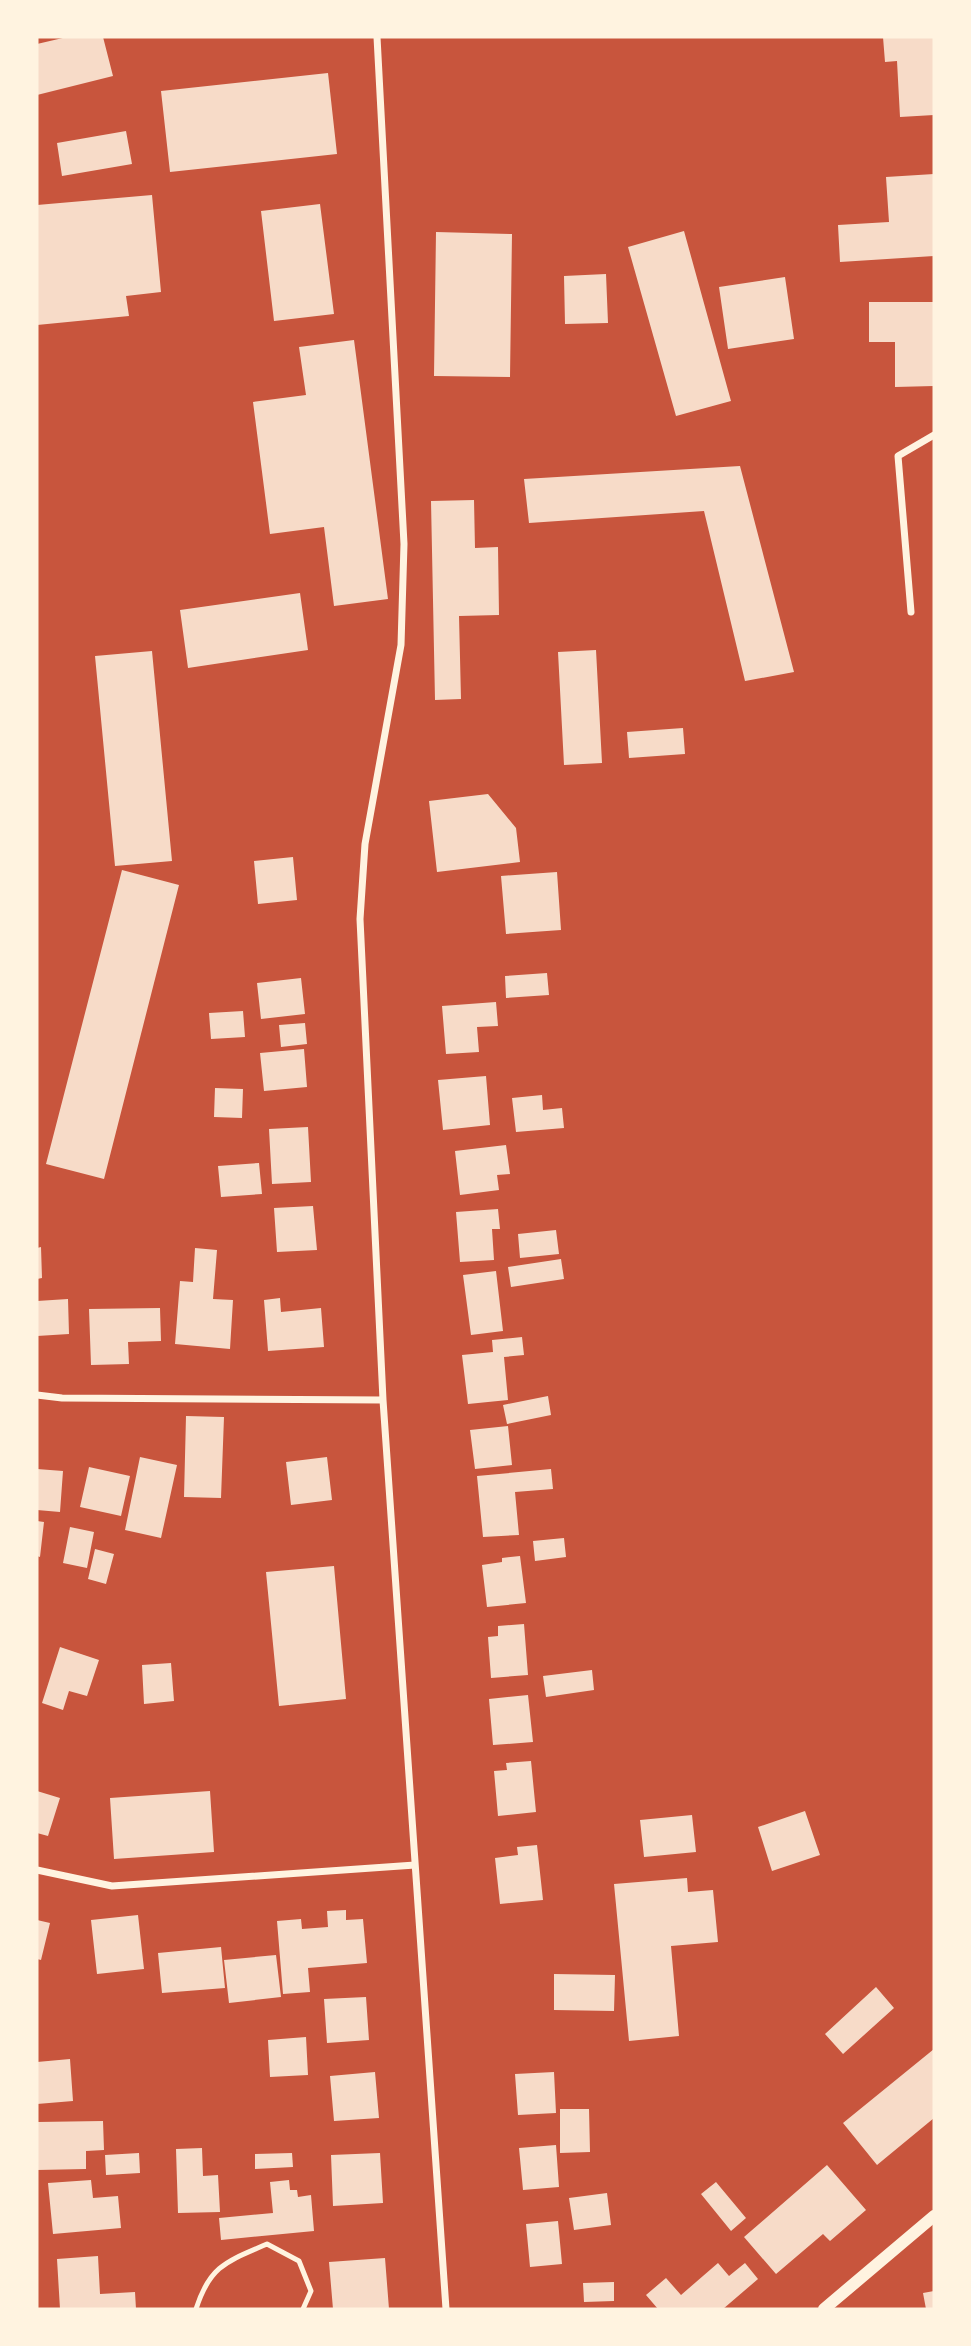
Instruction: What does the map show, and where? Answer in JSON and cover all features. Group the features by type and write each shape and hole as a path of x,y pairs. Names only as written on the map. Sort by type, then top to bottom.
{"street":[{"path":"377,37 404,544 401,645 365,844 360,919 383,1400 446,2309"},
{"path":"911,612 898,456 934,435"},
{"path":"37,1395 62,1398 383,1400"},
{"path":"37,1870 112,1886 415,1865"},
{"path":"829,2307 934,2216"}],"lane":[{"path":"196,2309 201,2293 222,2264 267,2244 299,2261 311,2291 303,2309"}],"building":[{"path":"67,37 103,37 113,76 37,95 37,44"},
{"path":"883,37 934,37 934,115 900,117 897,61 885,62"},
{"path":"328,73 337,154 170,172 161,91"},
{"path":"126,131 132,164 62,176 57,143"},
{"path":"934,174 934,256 840,262 838,225 889,222 886,177"},
{"path":"152,195 161,292 126,296 129,316 37,325 37,205"},
{"path":"320,204 334,314 274,321 261,211"},
{"path":"684,231 731,401 676,416 628,247"},
{"path":"436,232 512,234 510,377 434,376"},
{"path":"606,274 608,323 565,324 564,276"},
{"path":"785,277 794,339 728,349 719,287"},
{"path":"869,302 934,302 934,386 895,387 895,342 869,342"},
{"path":"354,340 388,599 334,606 324,527 270,534 253,402 306,395 299,347"},
{"path":"740,466 794,672 745,681 704,511 529,523 524,479"},
{"path":"474,500 475,548 498,547 499,615 459,616 461,699 435,700 431,501"},
{"path":"300,593 308,650 188,668 180,610"},
{"path":"596,650 602,763 564,765 558,652"},
{"path":"152,651 172,861 115,866 95,656"},
{"path":"683,728 685,754 629,758 627,732"},
{"path":"488,794 516,828 520,862 437,872 429,801"},
{"path":"293,857 297,900 258,904 254,861"},
{"path":"122,870 179,885 104,1179 46,1164"},
{"path":"557,872 561,930 506,934 501,876"},
{"path":"547,973 549,995 506,998 505,976"},
{"path":"301,978 305,1014 261,1019 257,983"},
{"path":"496,1002 498,1026 477,1027 479,1052 446,1054 442,1006"},
{"path":"243,1011 245,1037 211,1039 209,1013"},
{"path":"305,1023 307,1044 281,1047 279,1025"},
{"path":"304,1049 307,1087 264,1091 260,1053"},
{"path":"486,1076 490,1125 443,1130 438,1080"},
{"path":"215,1088 243,1089 242,1118 214,1117"},
{"path":"542,1095 543,1110 562,1108 564,1128 516,1132 512,1098"},
{"path":"308,1127 311,1182 272,1184 269,1129"},
{"path":"506,1145 510,1174 497,1175 499,1190 460,1195 455,1151"},
{"path":"259,1163 262,1194 221,1197 218,1166"},
{"path":"313,1206 317,1250 277,1252 274,1208"},
{"path":"498,1209 500,1229 492,1229 494,1260 460,1262 456,1212"},
{"path":"556,1230 559,1254 520,1258 518,1234"},
{"path":"41,1247 42,1278 37,1279 37,1248"},
{"path":"195,1248 217,1250 213,1299 233,1300 230,1349 175,1344 180,1281 193,1282"},
{"path":"561,1259 564,1279 511,1287 508,1267"},
{"path":"496,1271 503,1331 471,1335 463,1275"},
{"path":"280,1298 281,1312 321,1308 324,1347 268,1351 264,1300"},
{"path":"68,1299 69,1334 37,1336 37,1301"},
{"path":"160,1308 161,1341 128,1342 129,1364 91,1365 89,1309"},
{"path":"522,1337 524,1355 504,1357 508,1400 468,1404 462,1355 493,1352 492,1340"},
{"path":"548,1396 551,1415 507,1424 503,1405"},
{"path":"186,1416 224,1417 221,1498 184,1497"},
{"path":"508,1426 512,1465 475,1469 470,1430"},
{"path":"140,1457 177,1465 161,1538 125,1530"},
{"path":"327,1457 332,1500 291,1505 286,1462"},
{"path":"89,1467 130,1476 121,1516 80,1507"},
{"path":"37,1469 63,1471 60,1512 37,1510"},
{"path":"551,1469 553,1489 515,1492 519,1535 483,1537 477,1476"},
{"path":"37,1521 44,1522 40,1557 37,1556"},
{"path":"70,1527 94,1532 87,1568 63,1563"},
{"path":"564,1538 566,1557 535,1561 533,1541"},
{"path":"95,1549 114,1554 106,1584 88,1579"},
{"path":"520,1556 526,1603 487,1607 482,1565 502,1562 502,1558"},
{"path":"334,1566 346,1699 279,1706 266,1572"},
{"path":"524,1624 528,1675 491,1678 488,1637 498,1636 498,1626"},
{"path":"60,1647 99,1660 87,1696 69,1691 63,1710 42,1703"},
{"path":"171,1663 174,1701 144,1704 142,1665"},
{"path":"592,1670 594,1690 546,1697 543,1676"},
{"path":"528,1695 533,1742 493,1745 489,1699"},
{"path":"531,1761 536,1812 498,1816 494,1771 507,1770 506,1763"},
{"path":"37,1791 60,1798 48,1836 37,1833"},
{"path":"210,1791 214,1852 114,1859 110,1798"},
{"path":"805,1811 820,1855 772,1871 758,1827"},
{"path":"692,1815 696,1852 644,1857 640,1820"},
{"path":"537,1845 543,1900 500,1904 495,1858 518,1855 517,1847"},
{"path":"687,1878 688,1892 713,1890 718,1942 671,1946 679,2036 629,2041 614,1884"},
{"path":"346,1910 346,1920 363,1919 367,1963 308,1968 310,1992 283,1994 277,1921 301,1919 302,1929 328,1927 327,1911"},
{"path":"138,1915 144,1969 97,1974 91,1920"},
{"path":"37,1920 50,1923 41,1960 37,1959"},
{"path":"221,1947 225,1988 162,1993 158,1953"},
{"path":"276,1955 281,1997 229,2003 224,1960"},
{"path":"554,1974 615,1975 614,2011 554,2010"},
{"path":"876,1987 894,2008 843,2054 825,2034"},
{"path":"366,1997 369,2040 327,2043 324,1999"},
{"path":"306,2037 308,2075 270,2077 268,2040"},
{"path":"934,2049 934,2118 877,2165 843,2123"},
{"path":"70,2059 73,2101 37,2104 37,2062"},
{"path":"375,2072 379,2118 334,2121 330,2076"},
{"path":"554,2072 556,2113 518,2115 515,2074"},
{"path":"560,2109 589,2109 590,2152 560,2153"},
{"path":"103,2121 104,2150 86,2151 86,2169 37,2170 37,2122"},
{"path":"556,2145 559,2187 523,2190 519,2148"},
{"path":"202,2148 203,2176 218,2175 220,2212 178,2213 176,2149"},
{"path":"139,2153 140,2173 106,2175 105,2155"},
{"path":"292,2153 293,2167 255,2169 255,2154"},
{"path":"380,2153 383,2203 333,2206 331,2155"},
{"path":"827,2165 866,2210 830,2241 823,2234 776,2274 744,2237"},
{"path":"91,2180 93,2198 118,2196 121,2228 53,2234 48,2183"},
{"path":"289,2180 290,2190 297,2190 298,2197 311,2195 314,2231 221,2240 219,2218 273,2213 270,2182"},
{"path":"716,2182 746,2218 731,2231 701,2194"},
{"path":"607,2193 611,2225 574,2230 569,2198"},
{"path":"558,2221 562,2264 530,2267 526,2224"},
{"path":"98,2256 100,2294 135,2292 136,2309 60,2309 57,2259"},
{"path":"385,2258 389,2309 333,2309 329,2262"},
{"path":"718,2263 729,2276 745,2263 758,2279 723,2309 658,2309 646,2295 666,2278 681,2295"},
{"path":"614,2282 614,2301 584,2302 583,2283"},
{"path":"934,2291 934,2309 926,2309 923,2293"}]}
